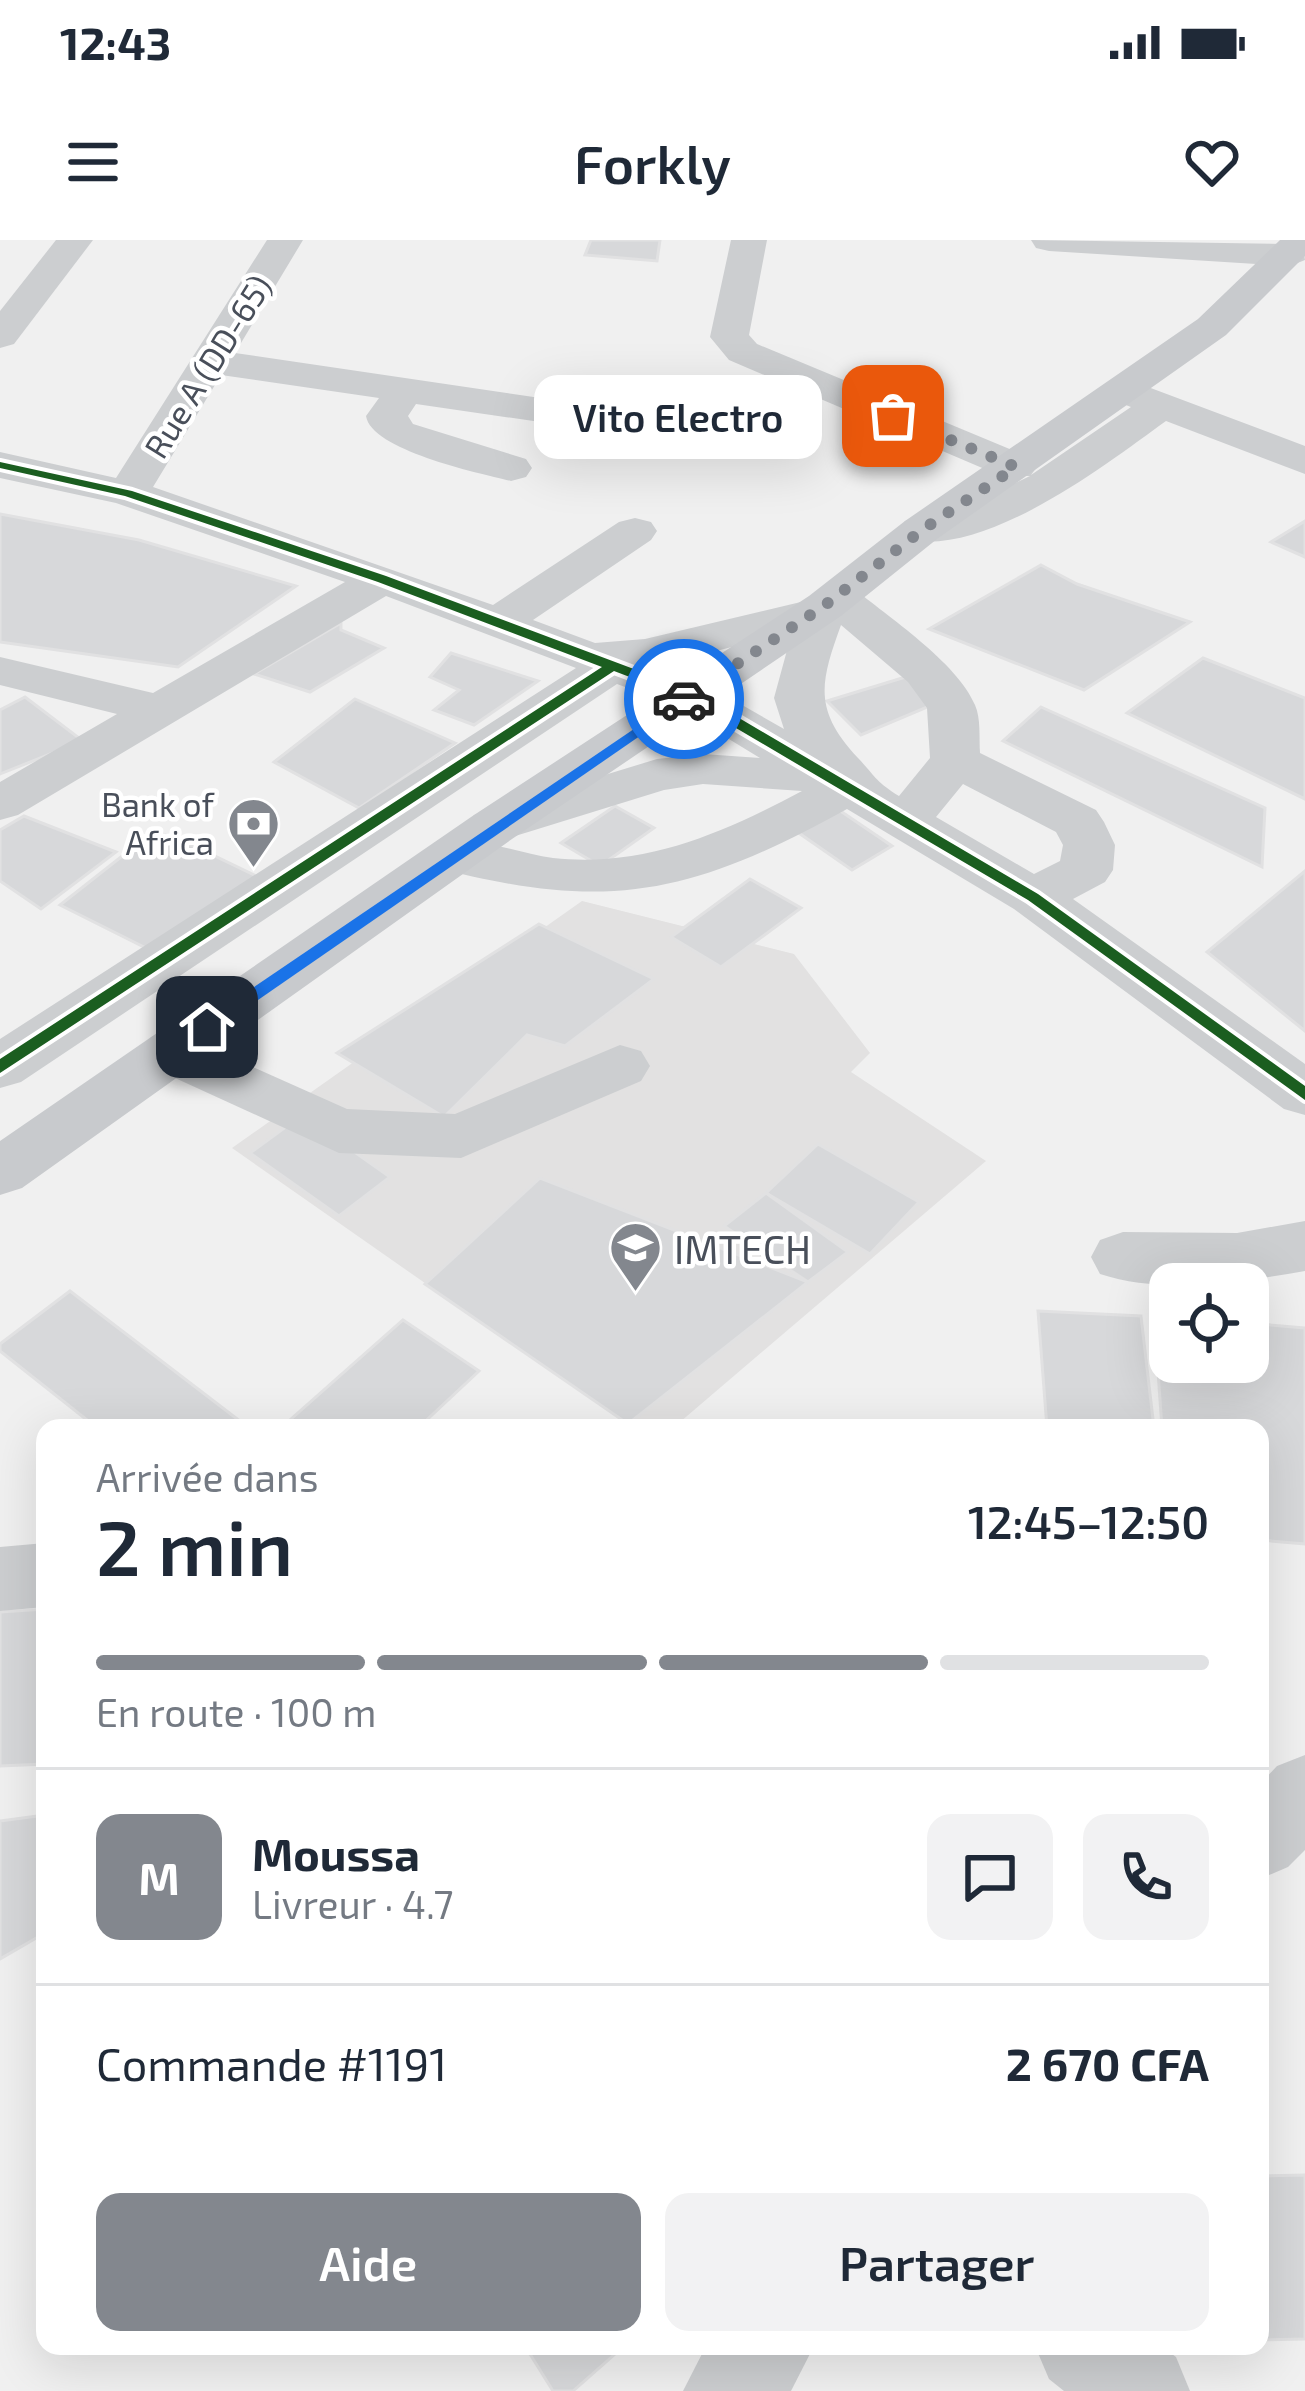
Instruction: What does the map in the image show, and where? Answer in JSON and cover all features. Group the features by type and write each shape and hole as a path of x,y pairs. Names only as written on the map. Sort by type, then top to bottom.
{"main road":[{"path":"0,1172 473,841 825,606 922,530 1016,467 1143,397 1295,247"}],"street":[{"path":"0,336 17,291 75,240"},
{"name":"Rue A (DD-65)","path":"128,493 285,240"},
{"path":"748,240 729,337 743,352 1016,467"},
{"path":"1048,240 1295,247"},
{"path":"208,361 588,417"},
{"path":"406,388 387,416 388,425 398,433 511,468"},
{"path":"922,530 994,515 1036,491 1143,397 1305,460"},
{"path":"0,465 128,493 382,579 690,695 1033,897 1301,1085"},
{"path":"497,623 634,530"},
{"path":"0,804 382,579"},
{"path":"825,606 796,692 800,718 819,747 864,796"},
{"path":"0,1066 601,662 825,606 925,672 952,707 955,760"},
{"path":"0,671 162,710"},
{"path":"473,841 563,876 660,872 741,846 955,760 1078,822 1089,845 1086,871 1033,897"},
{"path":"473,841 617,784 704,769 864,796"},
{"path":"172,1052 339,1131 460,1136 620,1066"},
{"path":"1123,1257 1237,1258 1305,1246"},
{"path":"0,1579 36,1576"},
{"path":"1269,1831 1305,1793"},
{"path":"730,2391 759,2355"},
{"path":"1094,2355 1142,2391"}],"shaded area":[{"name":"IMTECH","path":"582,901 794,954 870,1053 851,1072 986,1161 684,1419 619,1419 232,1148"}],"building":[{"path":"591,240 660,240 657,261 585,255"},
{"path":"0,514 139,540 296,586 178,667 0,642"},
{"path":"1305,521 1305,557 1271,542"},
{"path":"1041,565 1077,584 1190,622 1084,690 929,629"},
{"path":"341,623 341,630 384,648 310,692 254,674"},
{"path":"451,653 538,681 474,725 434,710 459,690 430,677"},
{"path":"1203,658 1305,698 1305,799 1127,713"},
{"path":"912,675 937,703 861,735 827,701"},
{"path":"25,697 83,741 0,774 0,710"},
{"path":"355,699 455,743 359,808 274,762"},
{"path":"1041,707 1265,808 1262,867 1003,741"},
{"path":"615,806 654,828 600,866 561,843"},
{"path":"836,808 892,846 852,870 796,831"},
{"path":"24,816 116,852 41,909 0,881 0,830"},
{"path":"154,831 271,883 158,954 60,905"},
{"path":"1305,871 1305,1031 1207,952"},
{"path":"750,879 801,908 721,967 671,937"},
{"path":"539,924 654,979 565,1046 527,1035 444,1117 337,1053"},
{"path":"302,1115 390,1177 339,1216 250,1153"},
{"path":"818,1144 919,1202 870,1254 766,1193"},
{"path":"540,1178 808,1282 634,1419 621,1419 425,1284"},
{"path":"766,1193 848,1252 808,1282 724,1226"},
{"path":"70,1291 237,1419 86,1419 0,1351 0,1344"},
{"path":"1038,1311 1141,1316 1153,1419 1046,1419"},
{"path":"403,1320 479,1371 428,1419 291,1419"},
{"path":"1269,1325 1305,1328 1305,1544 1269,1541 1269,1419 1161,1419 1159,1383 1269,1383"},
{"path":"36,1610 36,1764 0,1766 0,1612"},
{"path":"36,1816 36,1938 0,1959 0,1821"},
{"path":"1305,2175 1305,2339 1269,2340 1269,2176"},
{"path":"531,2355 614,2355 573,2391 553,2391"}],"cycle path":[{"path":"0,465 128,493 382,579 690,695 1033,897 1305,1094"},
{"path":"0,1067 612,666"}],"way so far":[{"path":"684,699 824,606 922,530 1016,467 893,416"}],"place":[{"name":"Vito Electro","path":"893,416"},
{"name":"Bank of Africa","path":"253,869"},
{"name":"IMTECH","path":"635,1294"}],"route":[{"path":"207,1027 684,699"}]}
